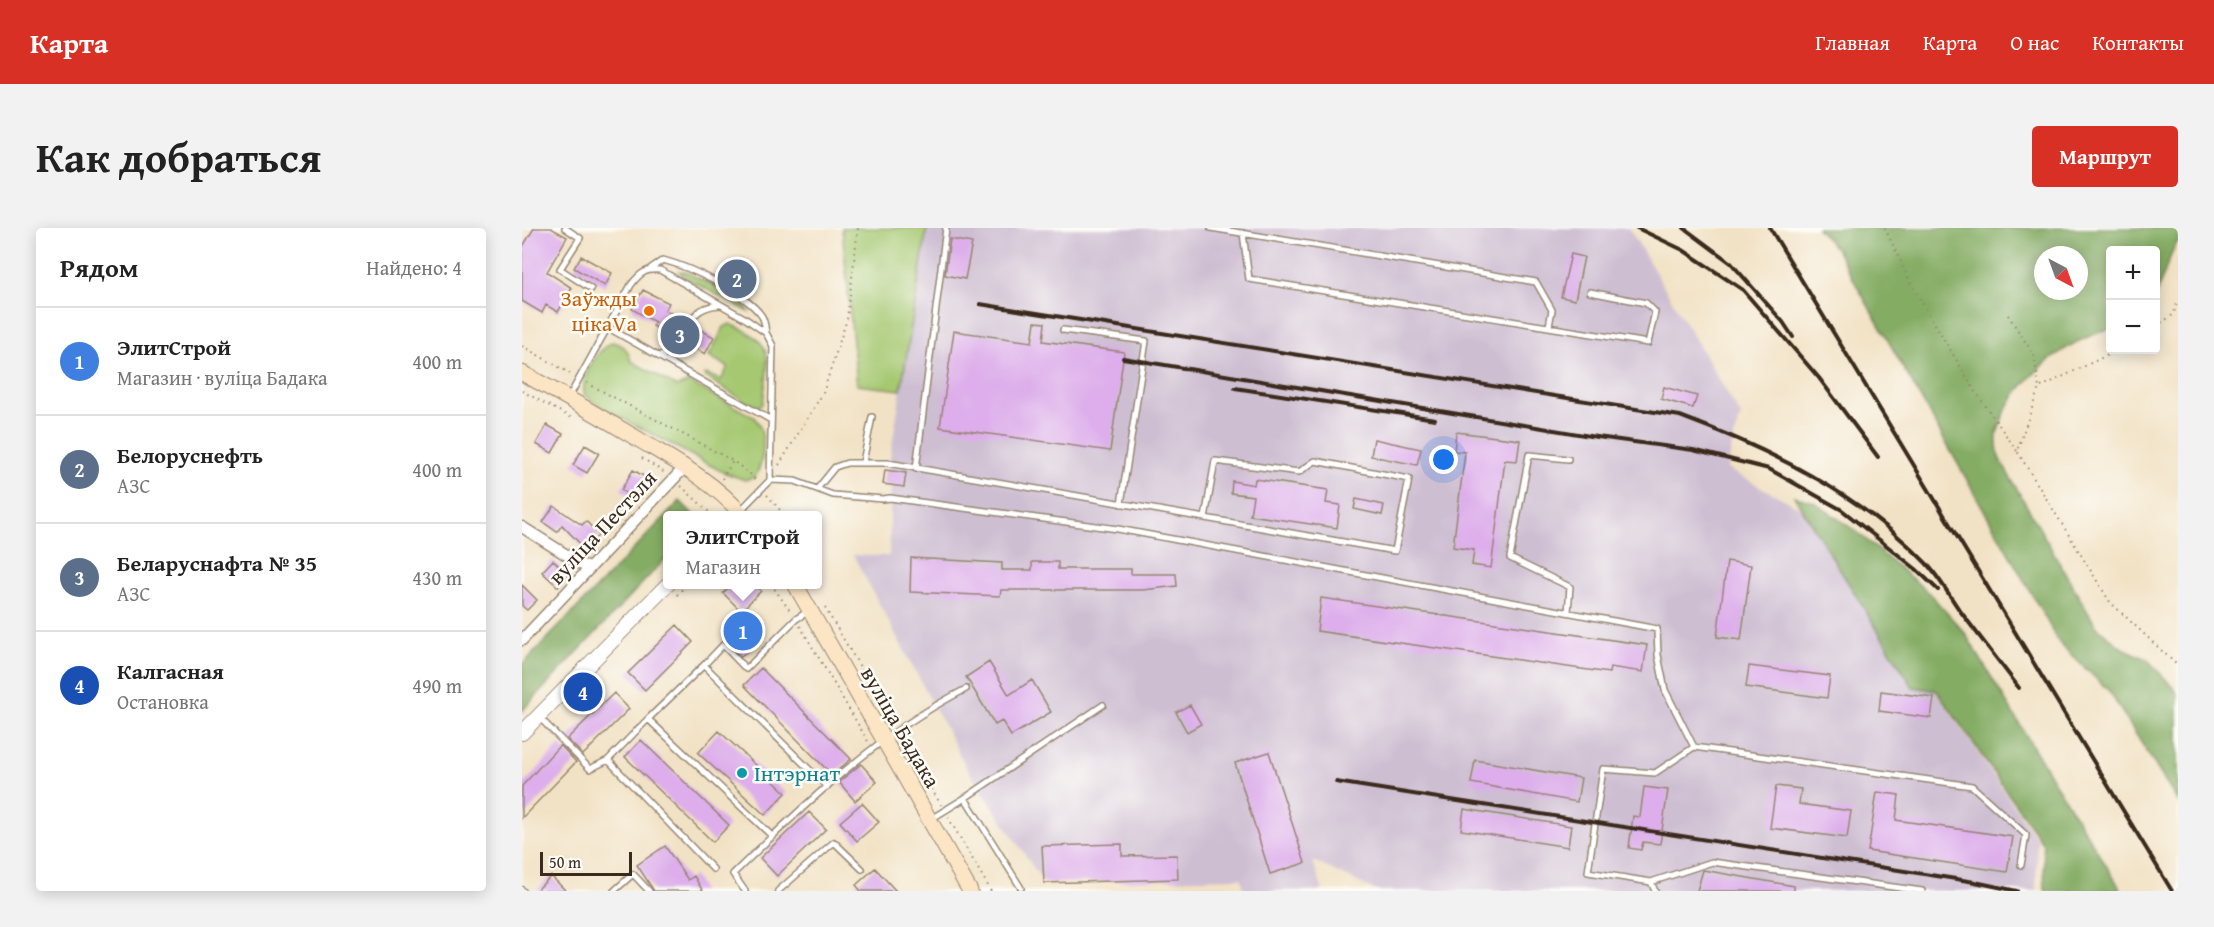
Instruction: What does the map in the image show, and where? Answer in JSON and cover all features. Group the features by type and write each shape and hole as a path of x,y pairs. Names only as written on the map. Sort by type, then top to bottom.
{"main road":[{"path":"522,373 685,467 715,490 736,511"},
{"name":"вуліца Бадака","path":"796,589 803,615 877,744 929,820 970,891"}],"street":[{"name":"вуліца Пестэля","path":"522,640 685,467"},
{"path":"522,526 589,569"},
{"path":"522,733 663,589"}],"lane":[{"path":"565,228 580,238 560,268 591,289"},
{"path":"916,469 946,228"},
{"path":"1211,228 1536,282 1552,310 1549,326"},
{"path":"1243,233 1249,279 1648,343 1655,312 1646,303 1590,292"},
{"path":"568,398 631,285 641,273 663,260 687,267 751,303 763,317 766,333 773,346 770,480 742,511"},
{"path":"650,269 660,270 766,333"},
{"path":"658,356 673,350 693,315 702,308 721,305"},
{"path":"607,327 771,420"},
{"path":"1063,330 1146,341 1121,504"},
{"path":"863,462 872,417"},
{"path":"1568,459 1529,455 1510,558 1570,587 1568,612"},
{"path":"817,489 835,467 847,463 888,463 1395,551 1409,479 1316,461 1299,472 1215,461 1205,518"},
{"path":"770,480 795,481 833,495 890,498 1118,529 1658,629 1658,655 1665,690 1694,747"},
{"path":"538,716 590,769 609,760 723,645 746,669 803,615"},
{"path":"704,665 827,787"},
{"path":"745,891 733,874 772,836 877,744 934,706 966,689"},
{"path":"929,820 1103,705"},
{"path":"648,719 772,836"},
{"path":"1922,891 1712,862 1652,882 1588,872 1603,769 1655,773 1694,747 1972,786 2026,835 2021,865"},
{"path":"609,760 713,869"},
{"path":"965,798 1021,888"},
{"path":"778,891 834,842 862,869"},
{"path":"614,891 633,874 649,891"},
{"path":"1652,882 1656,891"}],"path":[{"path":"770,480 823,393 847,319 858,228"},
{"path":"1885,228 1911,284 1975,391 2018,451 2110,602 2178,666"},
{"path":"2160,323 2173,315 2178,301"},
{"path":"2008,315 2034,355 2039,388 2018,451"},
{"path":"522,346 733,461 750,474 779,511"},
{"path":"2039,388 2110,354"},
{"path":"522,391 575,419"},
{"path":"635,454 674,479 708,511"},
{"path":"715,490 733,461"},
{"path":"775,589 803,615 877,744"}],"shaded area":[{"path":"927,228 1629,228 1741,416 1727,469 1816,516 2037,840 2036,891 1377,891 1313,861 1323,891 1244,891 1241,878 1044,883 968,770 853,555 889,556 891,486 883,484 885,470 888,470"}],"green space":[{"path":"842,228 927,228 901,390 857,385"},
{"path":"1817,228 2178,228 2178,242 2160,284 2160,246 2106,246 2106,330 2092,335 2056,355 2025,383 2003,417 1997,441 1999,458 2096,626 2121,647 2147,659 2178,695 2178,802 2109,691 2060,644 1836,249"},
{"path":"679,271 686,272 730,295 749,312 688,279"},
{"path":"730,324 756,338 766,354 767,375 763,403 760,406 751,405 704,376 705,374 721,380 728,367 709,356 724,327"},
{"path":"612,342 625,348 631,361 677,387 689,382 754,417 763,438 763,454 755,477 745,480 723,472 599,406 584,394 587,372 600,352"},
{"path":"1794,496 1814,502 1857,532 1929,593 1965,633 2122,891 2045,891 2043,844 1937,691 1913,687"},
{"path":"680,501 690,511 670,511"},
{"path":"663,519 663,561 522,711 522,665"}],"building":[{"path":"534,228 551,228 567,237 547,272 572,288 558,312 546,305 542,313 522,301 522,248"},
{"path":"950,239 972,243 965,279 945,275"},
{"path":"1571,254 1584,257 1575,300 1561,297"},
{"path":"581,256 612,273 605,286 574,268"},
{"path":"643,290 669,303 665,310 685,321 675,338 653,326 655,322 632,309"},
{"path":"1035,322 1045,323 1043,341 1124,352 1110,451 940,427 954,331 1032,342"},
{"path":"693,326 714,337 705,354 684,342"},
{"path":"1664,387 1697,396 1693,408 1661,399"},
{"path":"547,425 563,434 552,453 536,444"},
{"path":"1456,432 1520,440 1517,461 1505,460 1491,568 1472,565 1474,550 1453,547 1465,452 1454,451"},
{"path":"1374,439 1421,449 1417,465 1371,456"},
{"path":"585,445 599,453 587,473 573,465"},
{"path":"633,470 647,478 635,499 621,490"},
{"path":"885,470 906,473 904,487 883,484"},
{"path":"1255,479 1328,490 1326,503 1340,505 1337,528 1250,515 1253,496 1231,493 1232,481 1254,485"},
{"path":"1356,499 1384,505 1382,515 1354,509"},
{"path":"554,506 582,525 586,521 599,535 585,549 562,525 557,532 543,522"},
{"path":"911,558 1002,563 1002,570 1032,570 1032,562 1058,562 1058,569 1131,569 1131,574 1176,574 1177,586 1143,590 1001,590 1000,596 910,592"},
{"path":"553,560 569,575 558,587 542,572"},
{"path":"1727,561 1751,565 1741,640 1717,637"},
{"path":"522,585 537,600 527,610 522,606"},
{"path":"727,589 759,589 761,591 741,611 723,593"},
{"path":"1321,598 1647,645 1643,672 1610,667 1609,673 1317,631"},
{"path":"744,618 762,637 741,657 723,639"},
{"path":"677,625 693,642 645,690 628,673"},
{"path":"989,662 1009,695 1032,680 1051,712 1011,736 1002,721 995,725 966,677"},
{"path":"1749,666 1830,676 1827,698 1746,687"},
{"path":"761,668 851,759 832,775 744,685"},
{"path":"1881,691 1934,698 1931,718 1879,711"},
{"path":"614,693 629,709 583,755 567,739"},
{"path":"1190,705 1201,724 1187,732 1176,712"},
{"name":"Інтэрнат","path":"719,731 786,793 765,815 698,753"},
{"path":"641,740 729,825 713,842 625,757"},
{"path":"560,745 576,762 522,818 522,786"},
{"path":"1269,752 1305,863 1270,874 1235,763"},
{"path":"1475,760 1581,778 1577,802 1471,783"},
{"path":"861,764 877,782 855,801 839,782"},
{"path":"1776,786 1801,789 1799,804 1851,811 1847,838 1770,828"},
{"path":"1644,787 1668,790 1660,844 1643,842 1641,850 1629,848 1633,816 1640,817"},
{"path":"1877,792 1899,795 1896,820 2013,837 2007,872 1868,851"},
{"path":"862,803 879,822 857,841 840,822"},
{"path":"1464,809 1571,826 1568,847 1461,830"},
{"path":"809,812 826,829 777,876 760,858"},
{"path":"1122,844 1122,856 1177,855 1178,879 1044,883 1042,846"},
{"path":"665,846 688,880 694,876 703,891 654,891 637,865"},
{"path":"875,868 896,891 861,891 856,885"},
{"path":"1703,870 1794,886 1794,891 1697,891"},
{"path":"551,876 566,891 536,891"}],"railway":[{"path":"1637,228 1683,250 1743,290 1819,378 1878,457"},
{"path":"1684,228 1731,263 1783,322 1793,337"},
{"path":"1770,228 2172,891"},
{"path":"980,304 1680,416 1747,443 1779,459 1842,494 1872,515 1926,563 2019,688"},
{"path":"1123,358 1590,436 1693,450 1769,469 1842,510 1916,569 1938,590"},
{"path":"1235,388 1435,419"},
{"path":"1336,782 1975,882 2017,891"}],"place":[{"name":"Белоруснефть","path":"737,279"},
{"name":"Заўжды цікаVа","path":"649,311"},
{"name":"Беларуснафта № 35","path":"680,335"},
{"name":"ЭлитСтрой","path":"743,631"},
{"name":"Калгасная","path":"583,692"},
{"name":"Інтэрнат","path":"742,773"}]}
